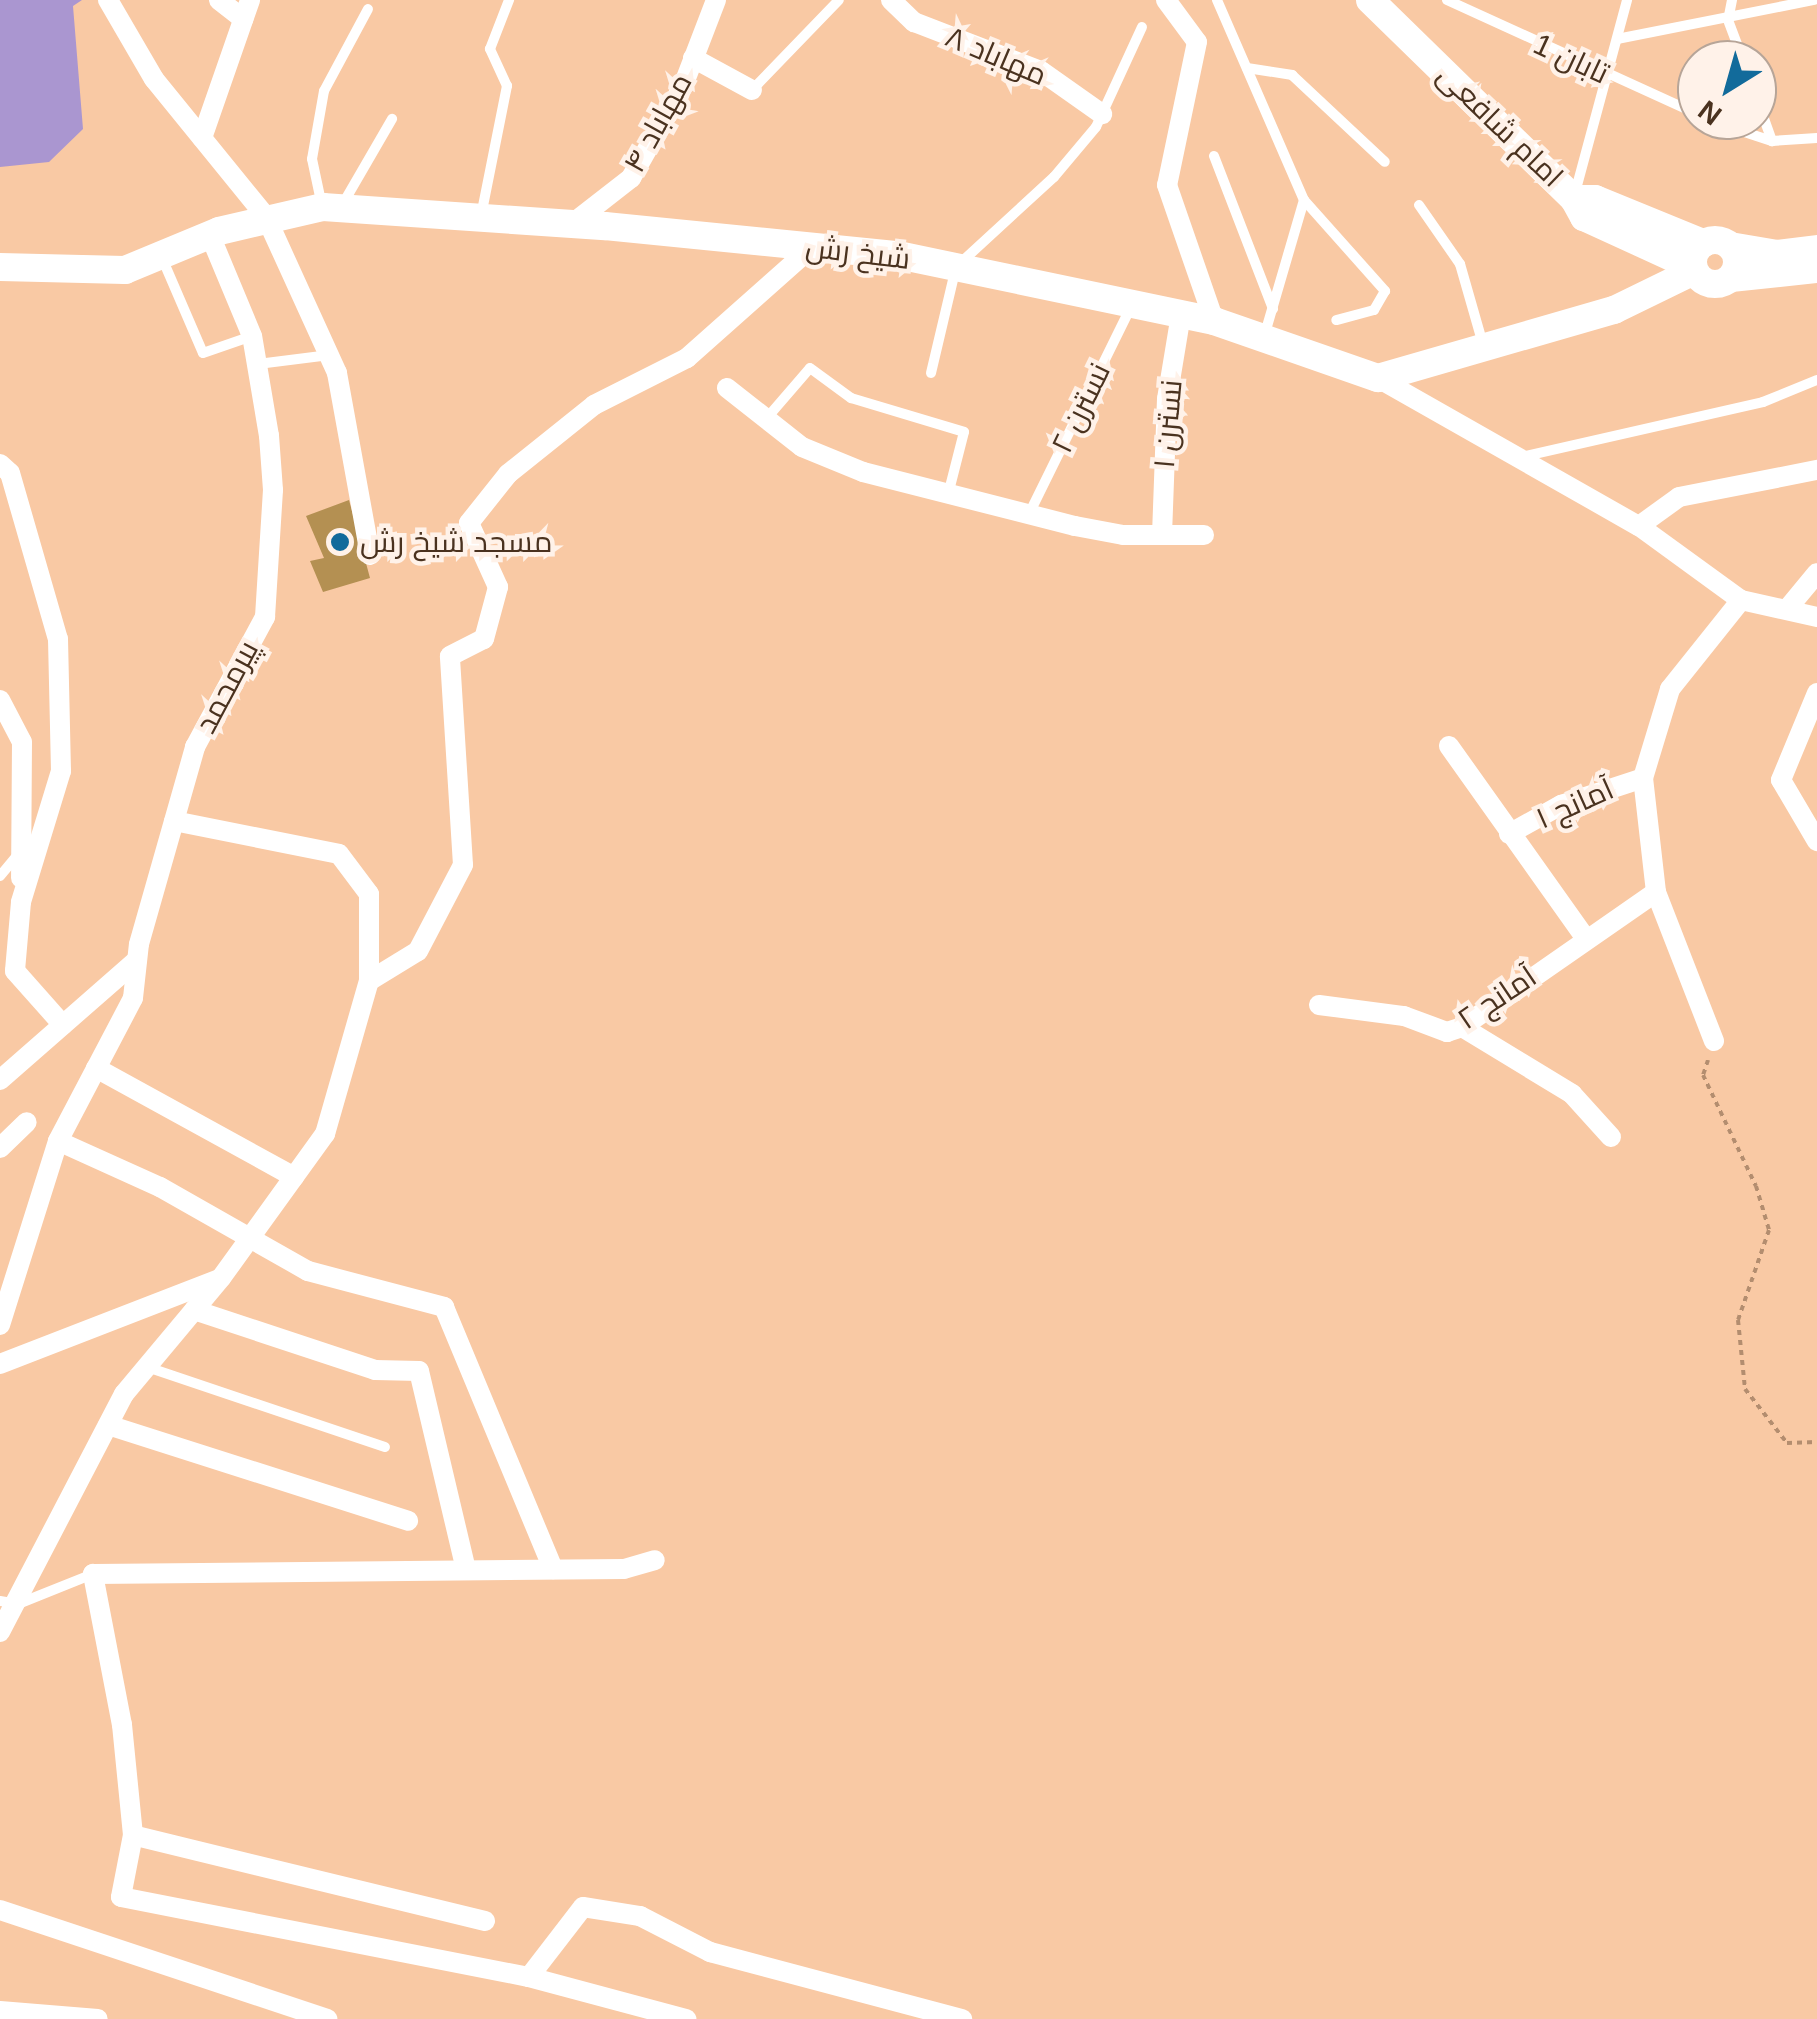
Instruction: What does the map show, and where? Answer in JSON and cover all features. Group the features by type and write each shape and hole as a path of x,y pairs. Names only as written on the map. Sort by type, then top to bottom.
{"street":[{"path":"108,0 154,79 266,217 328,356 370,555"},
{"path":"202,138 247,10 219,0"},
{"name":"مهاباد ۴","path":"572,224 631,178 693,58 716,0"},
{"name":"مهاباد ۸","path":"890,0 914,22 1041,71 1102,114"},
{"path":"1166,0 1197,42 1167,185 1214,321"},
{"name":"امام شافعی","path":"1372,1 1574,198 1584,218 1711,265"},
{"path":"693,58 752,90"},
{"name":"شیخ رش","path":"0,266 125,270 266,217 331,208 572,224 812,247 956,267 1214,321 1378,378"},
{"name":"پیرمحمد","path":"0,1325 58,1141 133,998 137,960 195,747 264,617 273,490 256,364 252,336 210,235"},
{"path":"369,981 418,951 463,865 450,656 484,638 498,586 469,522 508,474 594,405 687,358 812,247"},
{"path":"1378,378 1483,344 1614,310 1643,310 1711,265 1817,249"},
{"path":"1711,265 1817,270"},
{"name":"نسترن ۱","path":"1162,535 1168,399 1181,314"},
{"path":"1378,378 1639,526 1741,600 1817,617"},
{"path":"727,388 802,447 848,466 1123,535 1204,535"},
{"path":"0,464 10,472 58,639 61,771 21,902 8,977 63,1025"},
{"path":"1639,526 1679,497 1817,470"},
{"path":"1788,608 1817,573"},
{"path":"1714,1041 1656,892 1643,778 1670,689 1741,600"},
{"path":"1817,693 1780,780 1817,842"},
{"path":"0,700 22,742 21,902"},
{"path":"1448,746 1584,936"},
{"name":"آمانج ۱","path":"1509,834 1561,804 1643,778"},
{"path":"0,1632 9,1602 108,1425 147,1367 221,1278 325,1134 369,981 369,894 339,854 174,821"},
{"name":"آمانج ۲","path":"1319,1005 1404,1016 1447,1032 1462,1027 1584,936 1656,892"},
{"path":"0,1080 137,960"},
{"path":"1462,1027 1572,1094 1611,1137"},
{"path":"96,1068 294,1177"},
{"path":"0,1148 27,1122"},
{"path":"58,1141 252,1235 308,1271 428,1308 444,1307 553,1569"},
{"path":"0,1364 221,1278"},
{"path":"194,1310 375,1370 420,1370 466,1570"},
{"path":"108,1425 408,1522"},
{"path":"654,1560 624,1569 93,1574 122,1725 133,1835 121,1897 529,1978 686,2019"},
{"path":"133,1835 485,1921"},
{"path":"529,1978 583,1907 640,1916 710,1952 962,2019"},
{"path":"0,1910 326,2019"},
{"path":"0,2011 98,2019"}],"lane":[{"path":"481,217 508,86 490,50 509,0"},
{"path":"752,90 839,0"},
{"path":"1217,0 1304,200 1385,291 1374,310 1336,320"},
{"name":"تابان 1","path":"1447,0 1608,78 1677,106"},
{"path":"1574,198 1626,0"},
{"path":"1732,0 1728,20 1736,40"},
{"path":"1617,39 1814,0"},
{"path":"331,208 312,159 324,91 368,9"},
{"path":"931,374 956,267 1054,177 1102,114 1142,27"},
{"path":"1247,68 1292,75 1384,162"},
{"path":"331,208 392,119"},
{"path":"1769,140 1817,138"},
{"path":"1214,156 1273,309"},
{"path":"1264,338 1304,200"},
{"path":"1418,204 1460,264 1483,344"},
{"path":"161,257 203,353 252,336"},
{"name":"نسترن ۲","path":"1030,512 1132,304"},
{"path":"256,364 328,356"},
{"path":"766,419 810,368 851,398 964,432 949,491"},
{"path":"1516,458 1763,402 1817,380"},
{"path":"0,876 21,852"},
{"path":"147,1367 386,1447"},
{"path":"9,1602 93,1574"}],"path":[{"path":"1714,1041 1703,1075 1770,1230 1738,1320 1745,1389 1787,1442 1817,1442"}],"shaded area":[{"path":"0,0 82,0 73,6 83,129 49,162 0,167"}],"building":[{"name":"مسجد شیخ رش","path":"349,500 370,578 323,592 310,561 324,558 306,516"}],"place":[{"name":"مسجد شیخ رش","path":"340,542"}]}
